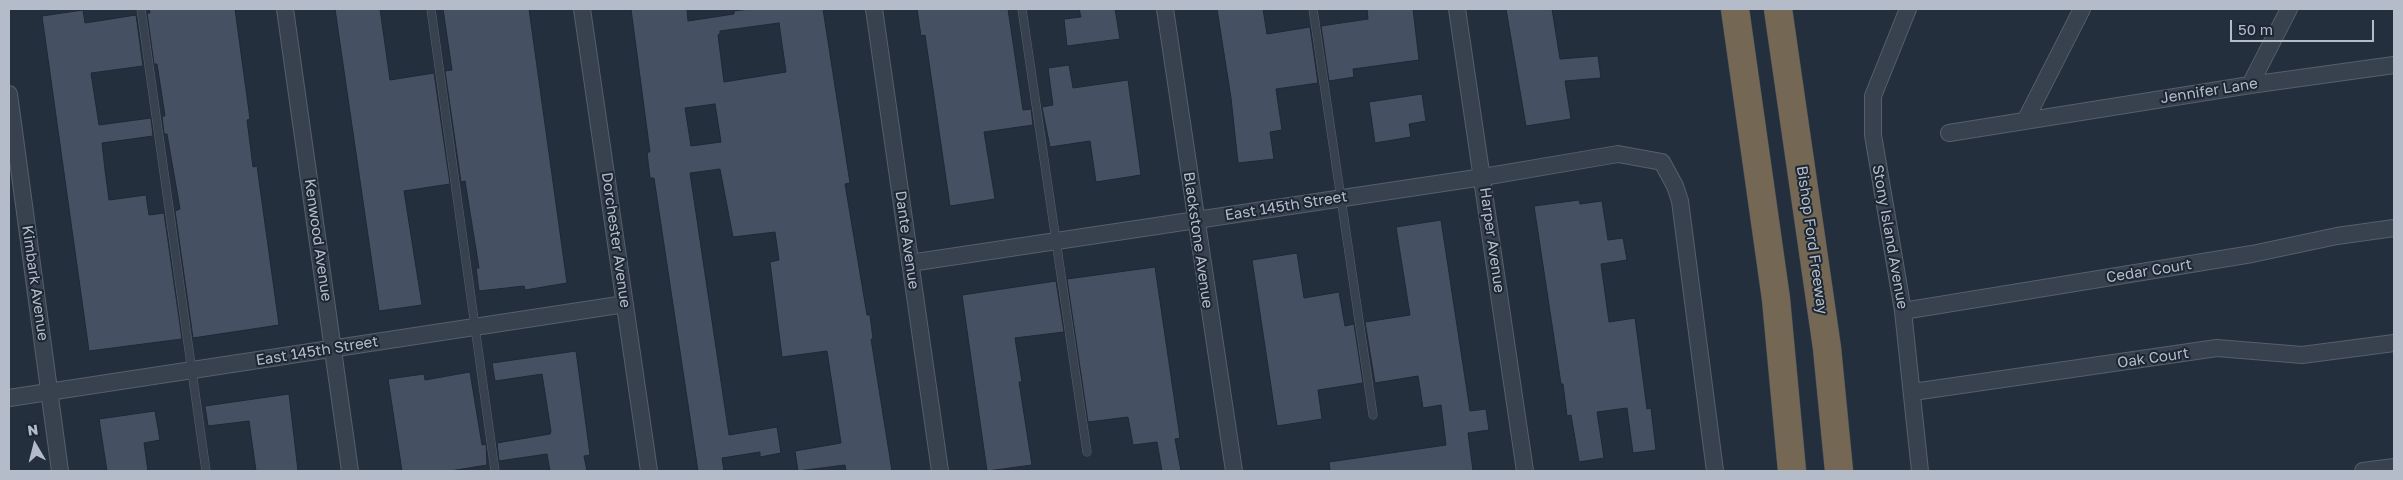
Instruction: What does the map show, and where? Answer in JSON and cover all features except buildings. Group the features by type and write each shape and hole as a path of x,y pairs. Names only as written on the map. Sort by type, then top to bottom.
{"highway":[{"path":"1735,9 1776,299 1792,471"},
{"name":"Bishop Ford Freeway","path":"1778,9 1827,348 1839,471"}],"street":[{"name":"Kenwood Avenue","path":"285,9 350,471"},
{"name":"Dorchester Avenue","path":"582,9 650,471"},
{"name":"Dante Avenue","path":"874,9 940,471"},
{"name":"Blackstone Avenue","path":"1165,9 1234,471"},
{"name":"Harper Avenue","path":"1457,9 1525,471"},
{"name":"Stony Island Avenue","path":"1908,9 1873,96 1873,135 1903,311 1920,471"},
{"path":"2025,121 2082,9"},
{"path":"2250,85 2289,9"},
{"name":"Jennifer Lane","path":"1950,133 2250,85 2394,65"},
{"name":"Kimbark Avenue","path":"9,94 60,471"},
{"name":"East 145th Street","path":"910,263 1618,154 1662,162 1675,186 1680,201 1715,471"},
{"name":"Cedar Court","path":"1903,311 2252,254 2337,236 2394,228"},
{"name":"East 145th Street","path":"9,398 625,304"},
{"name":"Oak Court","path":"1913,392 2218,348 2302,355 2394,342"},
{"path":"2363,471 2394,467"}],"lane":[{"path":"141,9 206,471"},
{"path":"431,9 495,471"},
{"path":"1022,9 1087,452"},
{"path":"1313,9 1373,415"}]}
